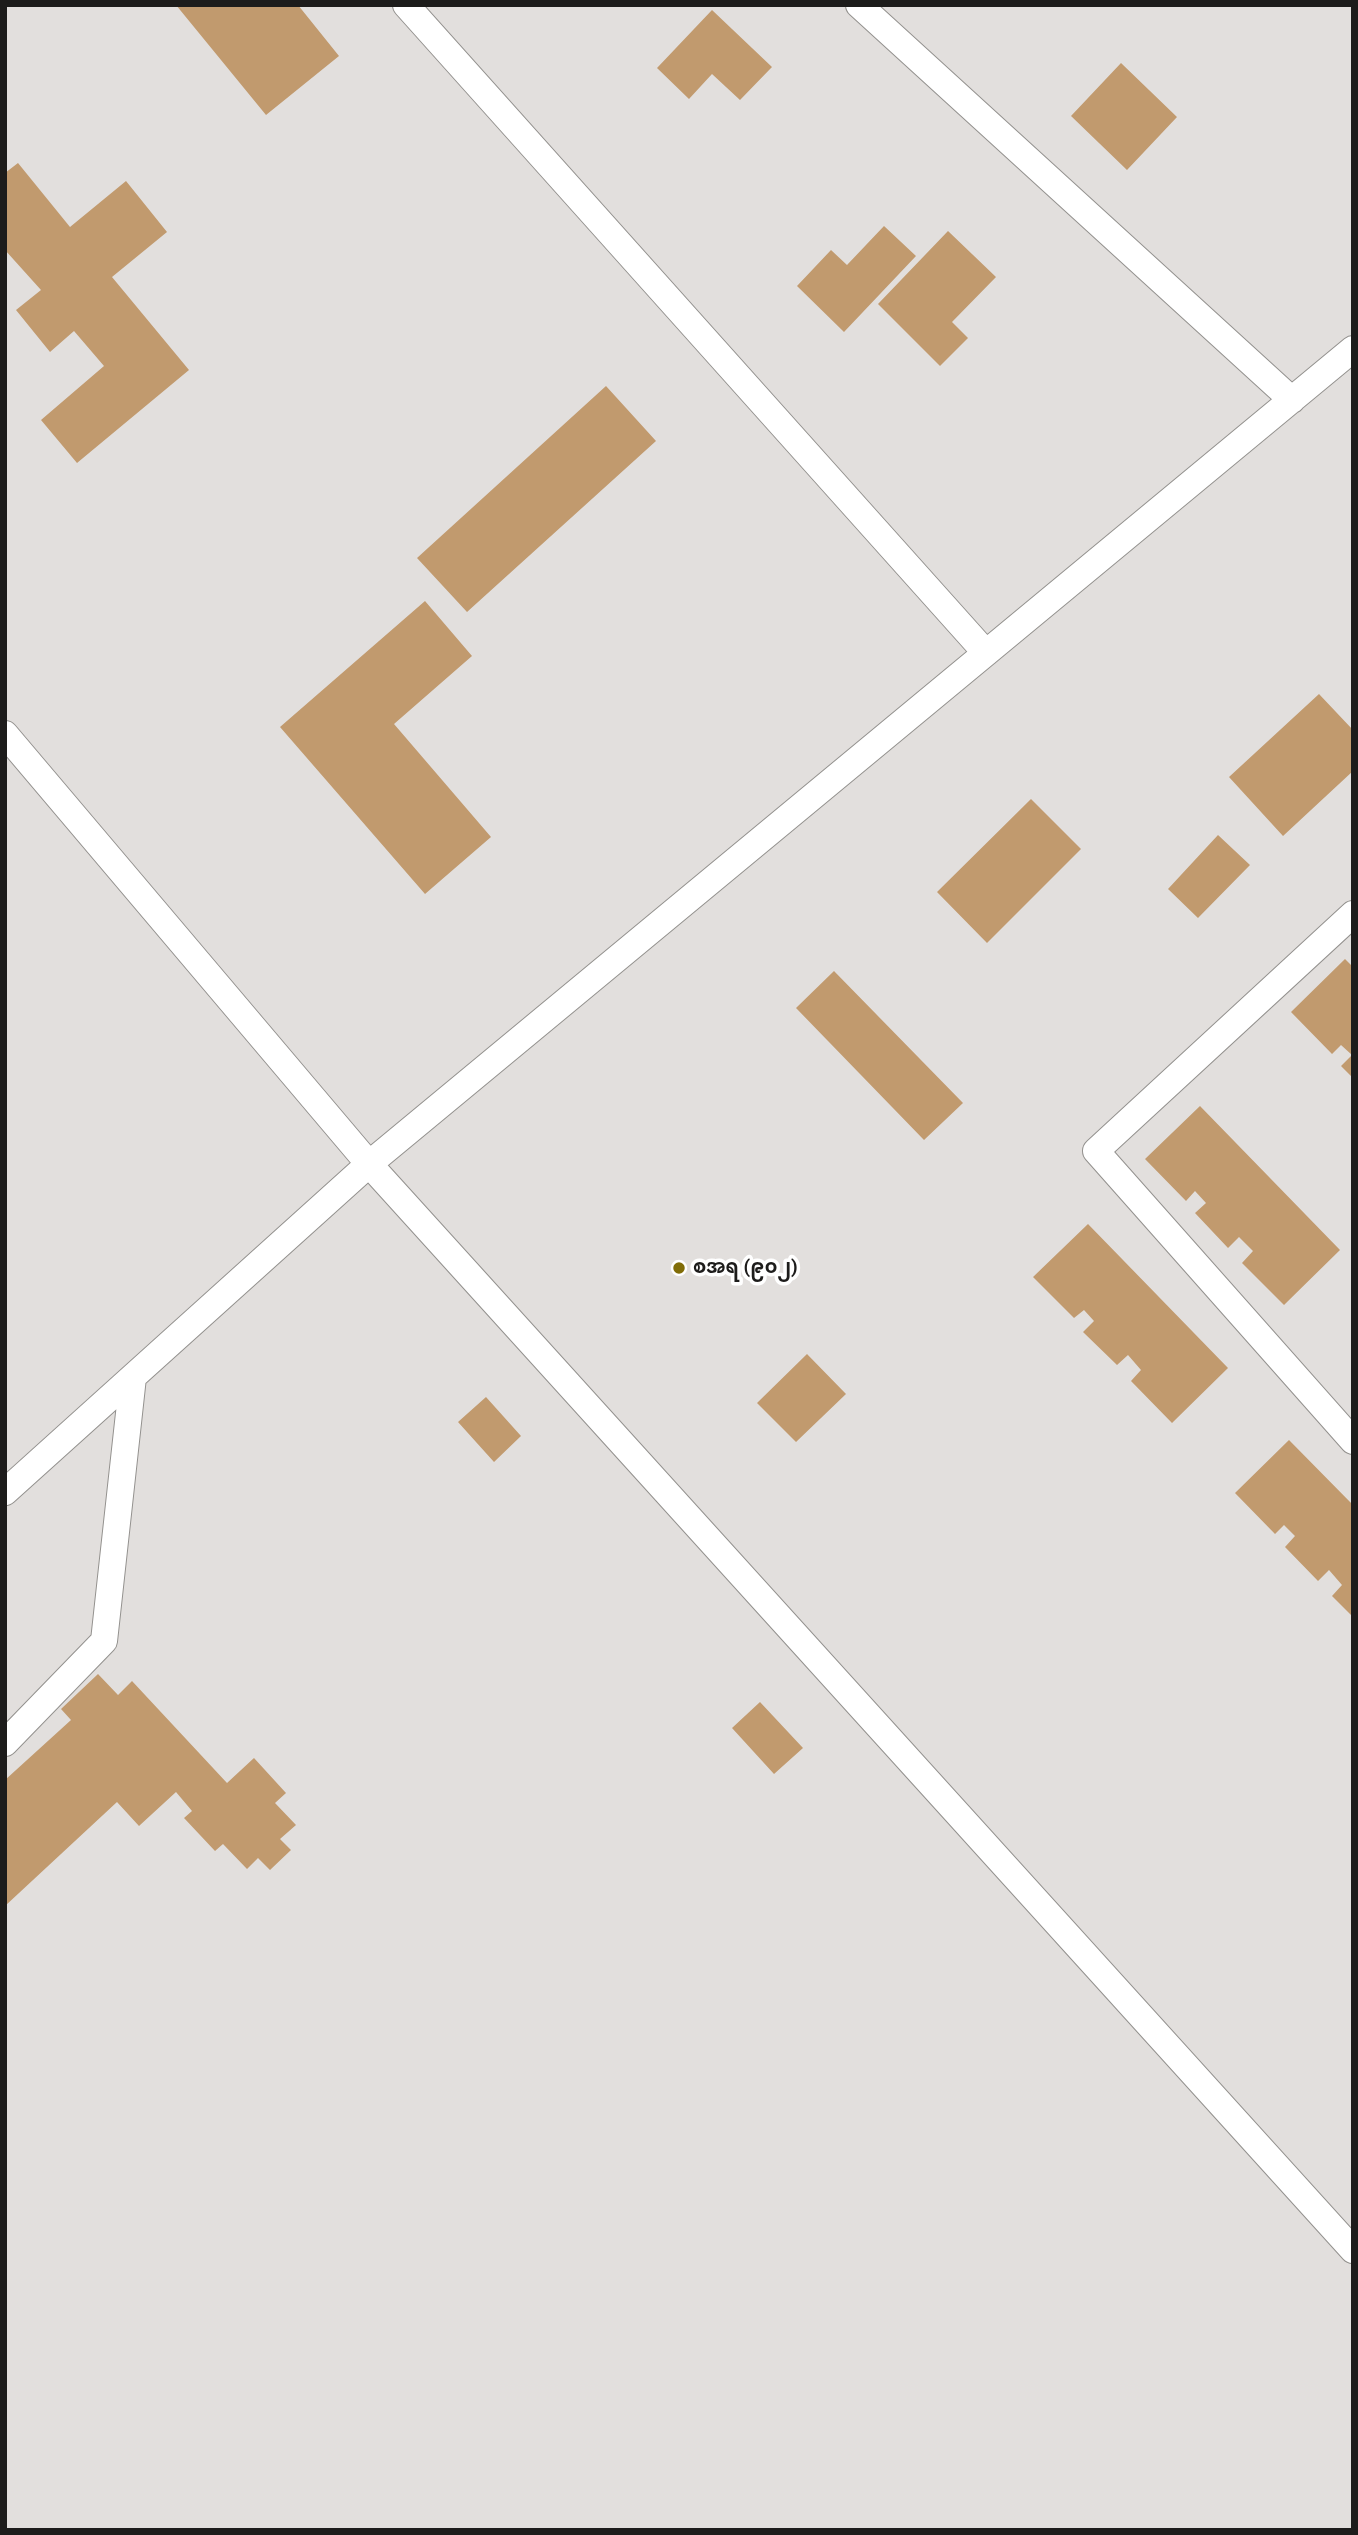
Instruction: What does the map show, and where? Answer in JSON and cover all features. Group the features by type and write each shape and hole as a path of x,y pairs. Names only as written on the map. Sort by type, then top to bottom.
{"lane":[{"path":"405,5 986,653"},
{"path":"859,5 1292,400"},
{"path":"5,1492 369,1164 1353,349"},
{"path":"5,734 369,1164 1353,2250"},
{"path":"1353,914 1096,1151 1353,1441"},
{"path":"5,1743 104,1641 133,1377"}],"building":[{"path":"176,5 298,5 339,56 266,115"},
{"path":"712,10 772,67 740,100 712,74 689,99 657,68"},
{"path":"1121,63 1177,117 1127,170 1071,116"},
{"path":"18,163 70,227 126,181 167,232 112,277 189,370 77,463 41,420 104,366 74,331 50,352 16,310 41,290 5,250 5,173"},
{"path":"884,226 916,256 844,332 797,286 831,250 847,265"},
{"path":"948,231 996,277 952,322 968,338 940,366 878,304"},
{"path":"606,386 656,441 467,612 417,558"},
{"path":"425,601 472,656 394,724 491,837 425,894 280,727"},
{"path":"1319,694 1353,730 1353,771 1283,836 1229,777"},
{"path":"1031,799 1081,849 987,943 937,892"},
{"path":"1218,835 1250,865 1198,918 1168,889"},
{"path":"1345,959 1353,967 1353,1078 1341,1066 1352,1055 1341,1045 1332,1054 1291,1012"},
{"path":"834,971 963,1103 924,1140 796,1008"},
{"path":"1200,1106 1340,1250 1284,1305 1242,1263 1253,1251 1239,1237 1228,1248 1195,1213 1206,1203 1195,1191 1186,1201 1145,1159"},
{"path":"1088,1224 1228,1368 1172,1423 1131,1381 1141,1370 1128,1355 1117,1365 1083,1332 1094,1321 1084,1310 1074,1318 1033,1277"},
{"path":"807,1354 846,1394 796,1442 757,1403"},
{"path":"486,1397 521,1436 494,1462 458,1422"},
{"path":"1289,1440 1353,1505 1353,1617 1332,1596 1342,1585 1329,1570 1318,1581 1285,1547 1295,1536 1284,1525 1275,1534 1235,1493"},
{"path":"98,1674 118,1695 132,1681 227,1783 254,1758 286,1793 275,1803 296,1825 280,1839 291,1850 270,1870 258,1858 247,1869 223,1844 215,1851 184,1818 192,1811 176,1792 139,1826 117,1802 5,1906 5,1780 71,1720 61,1709"},
{"path":"760,1702 803,1748 774,1774 732,1728"}],"place":[{"name":"စအရ (၉၀၂)","path":"679,1268"}]}
